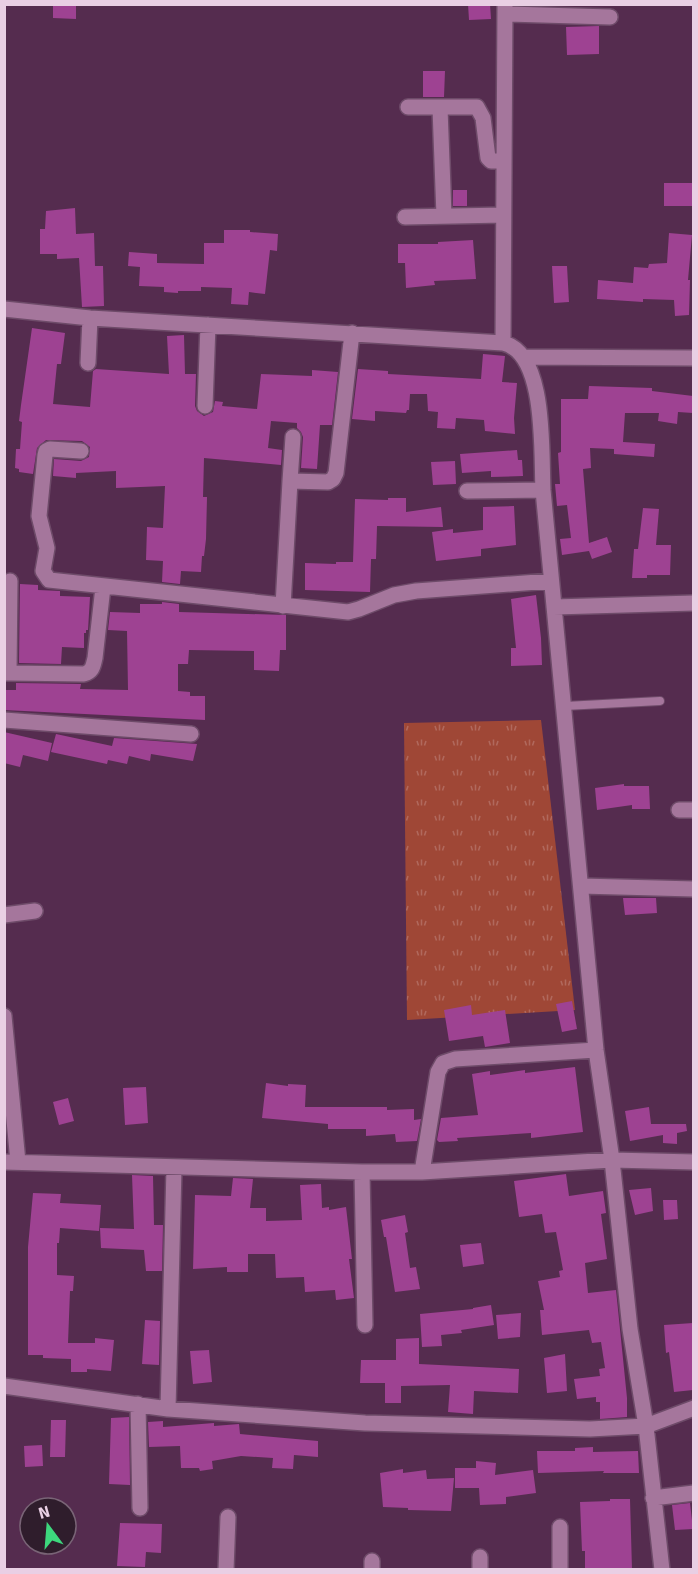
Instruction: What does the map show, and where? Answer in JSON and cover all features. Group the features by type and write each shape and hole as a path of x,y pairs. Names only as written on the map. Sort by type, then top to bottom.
{"street":[{"path":"503,343 505,9 610,17"},
{"path":"408,107 477,107 483,118 488,158 491,161 503,161"},
{"path":"440,108 444,216"},
{"path":"405,217 503,215"},
{"path":"4,309 90,318 503,343 514,346 523,357 536,389 543,490 596,1050 612,1160 630,1329 646,1426 662,1569"},
{"path":"88,363 90,318"},
{"path":"205,406 208,325"},
{"path":"290,481 328,482 336,474 352,333"},
{"path":"523,357 693,358"},
{"path":"283,606 293,437"},
{"path":"81,451 50,449 46,451 39,516 47,548 43,571 44,576 49,580 348,612 394,595 416,591 552,581"},
{"path":"467,491 543,490"},
{"path":"10,581 7,673 89,673 93,668 95,658 98,586"},
{"path":"554,608 693,603"},
{"path":"4,720 191,734"},
{"path":"581,886 693,889"},
{"path":"4,915 35,911"},
{"path":"4,1016 11,1162 362,1172 422,1172 612,1160 693,1162"},
{"path":"422,1172 438,1072 443,1063 455,1059 596,1050"},
{"path":"168,1409 174,1168"},
{"path":"362,1172 365,1324"},
{"path":"4,1386 168,1409 365,1423 590,1429 646,1426 693,1408"},
{"path":"138,1404 140,1508"},
{"path":"653,1498 693,1493"},
{"path":"226,1569 228,1517"},
{"path":"560,1527 560,1569"}],"lane":[{"path":"564,706 660,701"}],"green space":[{"path":"541,720 575,1010 407,1020 404,723"}],"building":[{"path":"53,4 76,4 76,19 53,18"},
{"path":"468,4 490,4 491,19 469,20"},
{"path":"599,26 599,54 567,55 566,27"},
{"path":"423,71 445,71 444,97 423,97"},
{"path":"664,183 692,183 692,206 664,206"},
{"path":"453,190 467,190 467,206 453,206"},
{"path":"75,208 76,234 94,233 95,266 103,266 104,306 82,307 79,258 57,259 57,254 40,254 40,229 45,229 46,211"},
{"path":"224,230 250,230 250,232 278,234 277,251 270,250 265,294 249,292 248,305 231,304 232,288 201,287 201,291 178,291 178,293 164,292 164,287 139,286 140,267 128,266 129,252 157,254 157,263 204,264 204,243 224,243"},
{"path":"669,233 692,235 688,280 690,280 689,315 675,316 674,300 643,299 643,302 597,299 598,280 633,283 634,267 648,268 649,264 667,263"},
{"path":"473,240 476,279 434,281 435,285 406,288 405,263 398,263 398,244 438,244 438,242"},
{"path":"552,266 567,266 569,302 554,303"},
{"path":"32,328 65,333 61,364 57,364 53,404 90,407 93,371 96,369 169,374 167,336 184,335 185,374 196,374 195,406 197,411 204,416 213,412 215,401 223,402 222,406 257,409 261,374 312,376 312,370 338,372 332,425 320,425 317,469 301,468 303,437 297,428 297,423 271,421 268,448 282,450 281,465 204,458 203,497 207,497 206,539 201,572 181,571 180,584 162,582 163,561 146,560 147,527 163,528 165,486 116,488 116,471 76,473 76,478 53,476 54,459 81,461 89,457 90,447 82,441 46,440 37,448 33,474 19,472 19,469 15,468 16,449 20,449 22,422 19,421"},
{"path":"483,354 505,356 502,382 517,383 515,434 485,431 484,420 456,418 455,429 437,428 438,412 428,411 427,394 410,394 409,410 406,413 375,411 375,421 352,419 358,369 388,371 388,374 481,379"},
{"path":"589,386 652,388 652,391 693,396 693,413 678,412 677,424 658,421 659,413 625,413 623,442 655,444 654,457 614,454 614,449 590,448 591,468 583,469 589,543 607,537 612,552 592,559 589,551 562,555 560,539 571,538 567,505 557,506 555,484 560,484 558,453 561,452 561,399 588,399"},
{"path":"517,450 518,460 522,460 523,476 491,477 491,471 462,473 460,454"},
{"path":"455,461 456,484 433,485 431,462"},
{"path":"388,498 406,498 406,512 441,507 443,527 377,526 376,559 371,559 370,592 305,590 305,563 353,562 355,499 388,500"},
{"path":"514,506 516,545 481,549 481,556 436,561 432,532 453,529 453,533 483,530 483,507"},
{"path":"643,508 659,509 656,545 671,545 670,575 647,575 647,578 632,578 634,549 638,549"},
{"path":"20,584 38,585 38,590 60,591 60,596 90,597 88,630 84,633 84,648 62,647 61,664 19,663"},
{"path":"536,595 542,665 511,666 511,648 516,648 511,599"},
{"path":"162,602 179,604 179,612 286,615 286,650 280,650 279,671 254,670 254,651 189,650 188,664 178,664 178,691 190,692 190,696 205,696 205,720 4,710 4,690 16,690 16,683 81,684 80,689 128,690 127,631 108,630 110,612 140,613 140,604 162,604"},
{"path":"4,732 52,743 48,761 23,755 20,767 4,763"},
{"path":"56,734 112,746 114,738 197,744 193,761 151,754 150,761 129,756 127,764 108,760 107,764 51,752"},
{"path":"624,784 624,786 649,786 650,809 632,809 632,805 597,810 595,788"},
{"path":"623,898 656,898 657,913 625,915"},
{"path":"572,1001 577,1029 562,1032 556,1004"},
{"path":"471,1005 472,1015 505,1010 510,1043 485,1047 483,1036 449,1041 444,1010"},
{"path":"575,1067 583,1132 531,1138 531,1133 457,1138 458,1141 439,1142 437,1140 441,1118 478,1115 472,1074 490,1071 490,1075 525,1070 525,1073"},
{"path":"266,1083 288,1086 288,1084 306,1085 305,1107 414,1109 414,1120 421,1119 417,1141 396,1142 395,1134 366,1136 366,1129 328,1129 328,1124 262,1118"},
{"path":"146,1087 148,1123 125,1125 123,1088"},
{"path":"68,1098 74,1121 59,1125 53,1102"},
{"path":"649,1107 651,1124 686,1124 687,1131 677,1133 677,1144 663,1143 663,1135 630,1141 625,1111"},
{"path":"566,1174 569,1196 603,1191 606,1213 601,1214 607,1259 585,1263 588,1293 616,1290 627,1417 600,1419 600,1402 596,1402 596,1397 577,1399 574,1379 600,1376 599,1369 605,1368 601,1342 592,1343 589,1330 542,1335 540,1310 544,1310 538,1281 560,1277 559,1271 563,1270 556,1232 545,1233 542,1214 519,1217 514,1181"},
{"path":"132,1175 153,1176 154,1225 163,1225 162,1271 146,1271 144,1250 101,1248 100,1228 134,1229"},
{"path":"233,1178 253,1179 250,1208 266,1208 266,1221 302,1220 300,1185 321,1184 322,1208 329,1207 329,1210 346,1207 354,1298 336,1300 335,1290 305,1292 304,1277 276,1278 275,1254 248,1254 248,1272 227,1272 227,1267 193,1269 195,1195 231,1196"},
{"path":"651,1188 653,1211 635,1215 629,1190"},
{"path":"33,1193 61,1194 60,1203 101,1205 99,1231 60,1228 59,1243 57,1243 57,1275 74,1276 73,1291 70,1291 68,1343 95,1343 95,1338 114,1340 111,1371 87,1369 87,1372 71,1372 71,1359 28,1355 28,1247"},
{"path":"663,1200 677,1200 678,1219 664,1220"},
{"path":"405,1215 410,1268 416,1267 420,1289 395,1292 381,1220"},
{"path":"481,1243 484,1264 463,1267 460,1245"},
{"path":"491,1305 494,1325 461,1330 462,1333 441,1335 442,1346 422,1347 420,1314"},
{"path":"521,1313 520,1337 498,1339 496,1315"},
{"path":"145,1320 160,1321 159,1365 142,1364"},
{"path":"693,1323 693,1390 674,1392 669,1352 666,1353 664,1325"},
{"path":"419,1338 419,1364 519,1369 518,1393 474,1391 473,1414 448,1412 450,1385 401,1386 401,1403 385,1403 385,1383 360,1383 361,1360 396,1360 396,1339"},
{"path":"209,1350 212,1382 193,1384 190,1351"},
{"path":"565,1354 567,1391 547,1393 544,1358"},
{"path":"129,1417 130,1485 109,1484 111,1418"},
{"path":"51,1420 66,1420 65,1457 50,1457"},
{"path":"163,1421 163,1427 214,1423 214,1426 239,1424 240,1434 318,1441 318,1457 294,1455 293,1469 272,1468 273,1458 241,1456 212,1461 213,1469 200,1471 199,1468 181,1468 180,1446 149,1447 148,1422"},
{"path":"42,1445 43,1466 25,1467 24,1446"},
{"path":"593,1447 593,1452 638,1451 639,1473 603,1473 604,1471 538,1473 537,1451 575,1451 575,1448"},
{"path":"476,1461 496,1463 495,1475 533,1470 536,1493 506,1497 506,1504 480,1505 479,1488 455,1488 455,1468 476,1468"},
{"path":"403,1469 403,1473 426,1470 427,1479 454,1478 451,1511 383,1507 380,1473"},
{"path":"610,1499 630,1499 632,1569 585,1569 580,1502 610,1501"},
{"path":"690,1503 693,1529 675,1530 672,1505"},
{"path":"120,1523 162,1524 161,1553 146,1552 145,1567 117,1566"}]}
